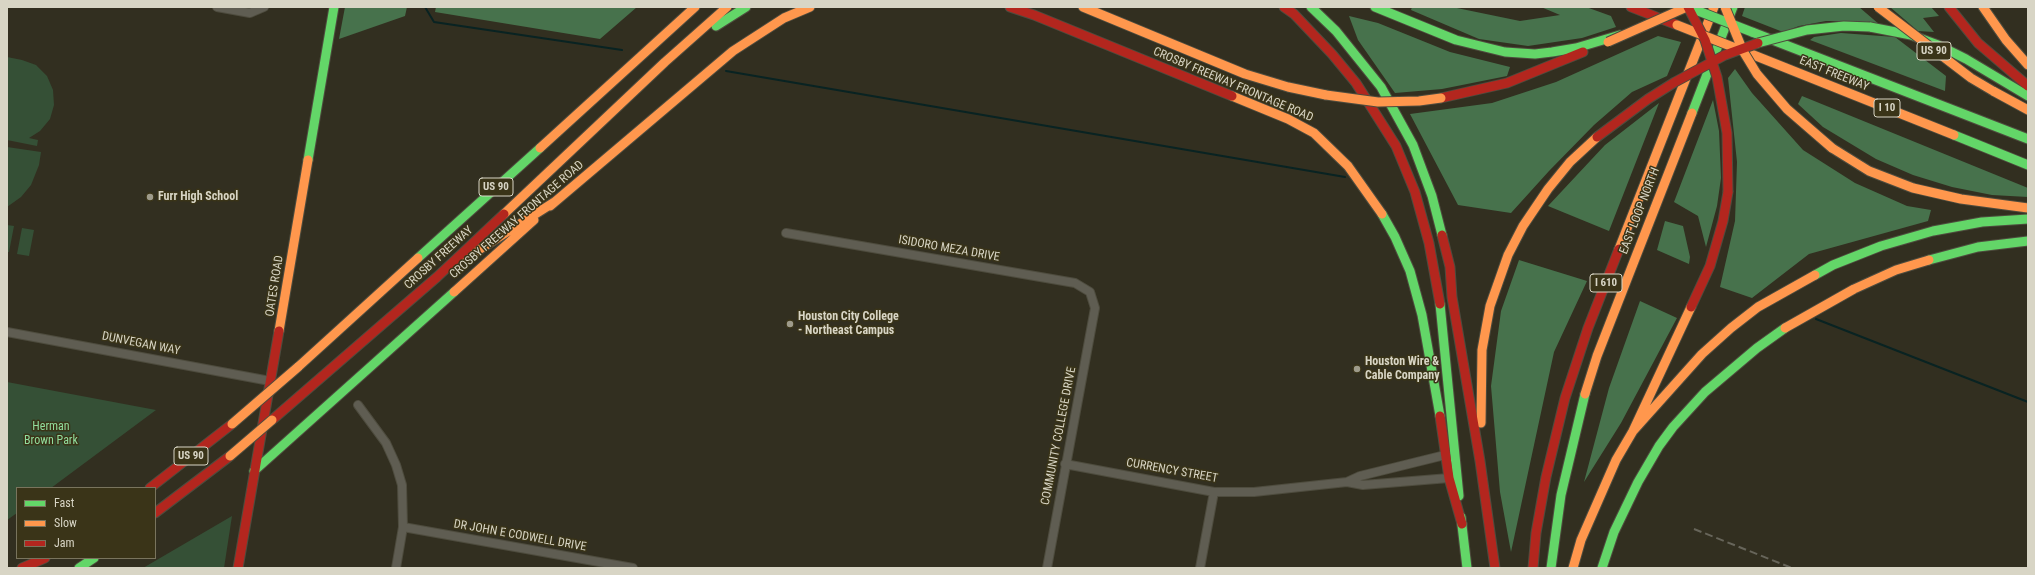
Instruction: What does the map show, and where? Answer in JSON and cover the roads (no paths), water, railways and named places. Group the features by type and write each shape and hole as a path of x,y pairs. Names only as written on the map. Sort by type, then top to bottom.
{"main road":[{"name":"OATES ROAD","path":"238,568 334,7"},
{"name":"CROSBY FREEWAY","path":"151,487 232,424 298,367 695,7"},
{"name":"CROSBY FREEWAY","path":"156,512 230,456 437,277 665,62 727,7"},
{"path":"665,62 723,21 746,7"},
{"name":"CROSBY FREEWAY FRONTAGE ROAD","path":"254,471 556,201 733,51 784,18 810,7"},
{"name":"CROSBY FREEWAY FRONTAGE ROAD","path":"1010,7 1034,15 1288,119 1314,133 1348,166 1376,203 1395,237 1410,271 1423,321 1436,392 1449,478 1462,524"},
{"path":"1083,7 1245,74 1288,87 1326,95 1378,102 1441,98 1487,89 1507,83 1688,7 1705,40 1717,77 1727,134 1729,168 1728,192 1723,221 1710,266 1633,431 1616,460 1601,493 1581,540 1573,568"},
{"path":"1284,7 1294,14 1332,54 1356,83 1396,146 1414,189 1429,243 1439,297 1466,568"},
{"path":"1310,7 1336,31 1361,60 1381,87 1413,145 1432,196 1450,267 1452,298 1480,461 1495,568"},
{"path":"1375,7 1456,40 1505,52 1535,54 1576,48 1608,40"},
{"name":"EAST FREEWAY","path":"1631,7 2028,165"},
{"name":"EAST FREEWAY","path":"1688,7 2028,139"},
{"name":"EAST LOOP NORTH","path":"1533,568 1536,534 1546,477 1565,398 1588,328 1714,7"},
{"path":"1725,7 1743,51 1757,74 1787,110 1832,148 1869,171 1908,186 1961,199 2028,208"},
{"name":"EAST LOOP NORTH","path":"1551,568 1561,496 1568,462 1582,405 1597,356 1733,7"},
{"name":"US 90","path":"1878,7 1971,78 2028,110"},
{"path":"1949,7 1978,43 2028,86"},
{"path":"1983,7 2006,40 2028,65"},
{"path":"1480,461 1482,350 1490,306 1508,255 1523,226 1548,189 1570,162 1597,137 1648,99 1675,82 1725,55 1776,37 1807,30 1844,26 1870,28 1910,35 1938,45 1971,62 2028,96"},
{"path":"437,277 556,201"},
{"path":"1633,431 1702,354 1731,328 1758,307 1799,283 1833,265 1881,246 1960,225 2028,219"},
{"path":"1602,568 1614,532 1638,482 1673,427 1705,392 1757,348 1818,308 1854,289 1923,260 1978,247 2028,242"},
{"path":"22,568 43,559"},
{"path":"38,568 52,559"},
{"path":"79,568 92,559"}],"street":[{"path":"217,7 250,13 261,8"},
{"name":"ISIDORO MEZA DRIVE","path":"786,233 1075,283 1090,292 1095,308"},
{"name":"COMMUNITY COLLEGE DRIVE","path":"1047,568 1095,308"},
{"name":"DUNVEGAN WAY","path":"7,332 270,380"},
{"path":"358,405 386,442 396,465 402,485 403,527 396,568"},
{"name":"CURRENCY STREET","path":"1347,482 1360,476 1445,455"},
{"name":"CURRENCY STREET","path":"1065,464 1214,492 1254,492 1347,482 1363,485 1449,478"},
{"path":"1393,468 1395,482"},
{"path":"1200,568 1214,492"},
{"name":"DR JOHN E CODWELL DRIVE","path":"403,527 632,568"}],"waterway":[{"path":"425,7 434,22 622,50"},
{"path":"726,71 1345,177"},
{"path":"1816,319 2028,402"}],"railway":[{"path":"1694,529 1792,568"}],"place":[{"name":"Furr High School","path":"150,197"},
{"name":"Houston City College - Northeast Campus","path":"790,324"},
{"name":"Houston Wire & Cable Company","path":"1357,369"}],"park label":[{"name":"Herman Brown Park","path":"51,434"}]}
